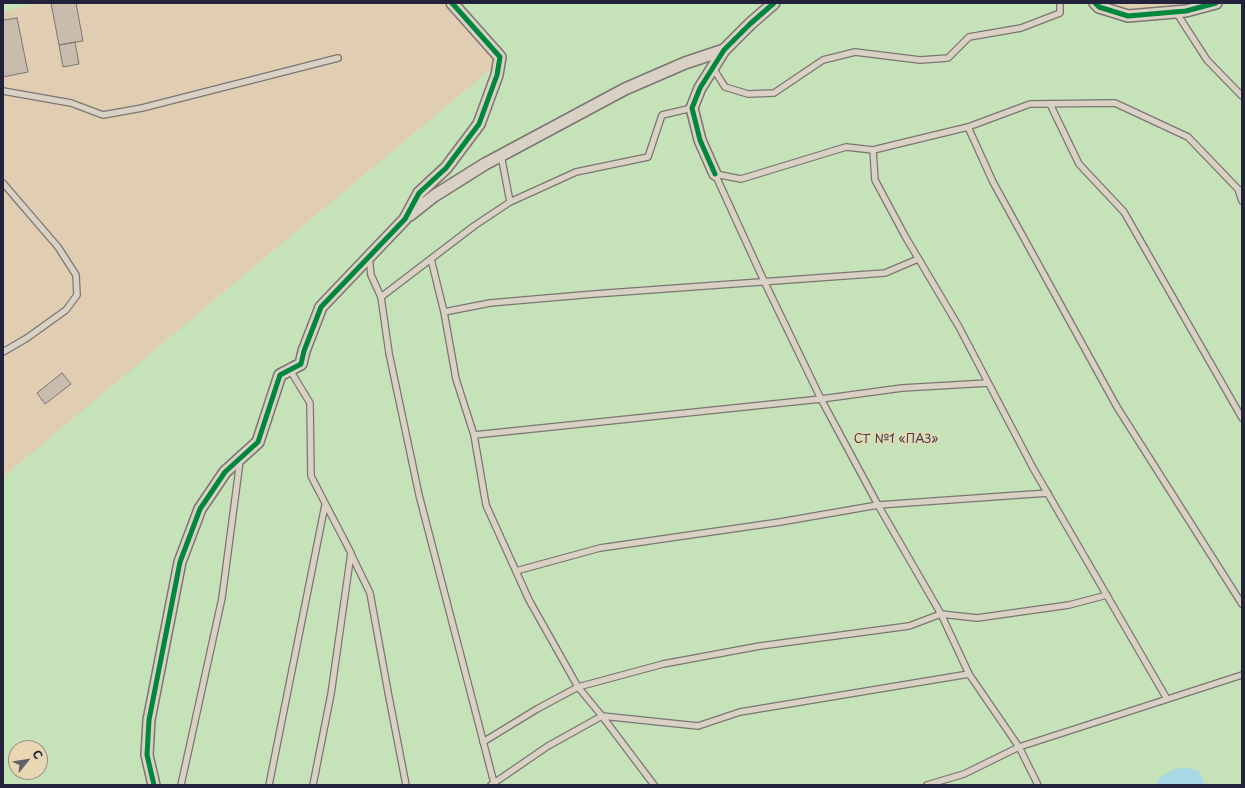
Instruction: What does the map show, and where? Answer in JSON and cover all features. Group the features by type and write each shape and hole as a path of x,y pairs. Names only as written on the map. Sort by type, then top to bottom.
{"street":[{"path":"405,219 419,194 446,168 479,124 498,75 500,57 452,3"},
{"path":"715,174 700,140 692,108 700,88 724,50 774,3"},
{"path":"1095,3 1099,7 1128,16 1186,11 1216,3"},
{"path":"154,785 147,755 149,720 180,562 200,509 225,472 258,442 280,375 301,364 304,351 321,307 405,219 434,196 501,155 625,89 685,63 724,50"}],"lane":[{"path":"713,67 725,88 748,94 774,93 823,60 855,52 920,60 948,58 969,37 1021,28 1060,14 1060,3"},
{"path":"1175,12 1207,60 1242,96"},
{"path":"3,91 71,103 103,114 142,108 338,58"},
{"path":"715,174 741,179 846,147 873,150 968,127 1030,104 1115,103 1188,137 1240,190 1242,201"},
{"path":"1050,104 1079,164 1124,212 1242,418"},
{"path":"381,298 474,226 510,202 576,172 648,157 662,115 692,108"},
{"path":"968,127 993,182 1117,407 1242,604"},
{"path":"873,150 875,180 918,259 959,327 1048,493 1167,699"},
{"path":"501,155 510,202"},
{"path":"715,174 764,281 822,399 878,506 941,614 970,674 1019,747 1038,785"},
{"path":"3,184 58,247 76,275 77,295 66,310 27,338 3,352"},
{"path":"369,256 371,275 381,298 389,353 419,495 483,742 492,784 548,746 602,716 698,726 740,712 970,674"},
{"path":"431,259 444,312 456,379 474,436 486,505 529,600 578,687 654,785"},
{"path":"444,312 490,303 885,273 918,259"},
{"path":"290,370 310,403 311,476 370,593 406,785"},
{"path":"474,436 822,399 902,388 988,383"},
{"path":"181,785 222,598 240,458"},
{"path":"516,571 600,548 878,506 1048,493"},
{"path":"269,785 325,505"},
{"path":"313,785 331,694 351,553"},
{"path":"483,742 537,709 578,687 662,664 760,646 909,626 941,614 977,618 1069,605 1107,595"},
{"path":"927,785 964,774 1019,747 1242,675"}],"shaded area":[{"path":"39,3 446,3 494,57 493,67 3,477 3,12"},
{"path":"1106,3 1192,3 1129,11"}],"green space":[{"path":"3,3 39,3 3,12"},
{"name":"СТ №1 «ПАЗ»","path":"446,3 1106,3 1129,11 1192,3 1242,3 1242,785 1205,785 1199,771 1159,778 1157,785 3,785 3,477 493,67 494,57"}],"water":[{"path":"1187,768 1199,771 1205,785 1157,785 1159,778 1174,769"}],"building":[{"path":"51,3 76,3 83,41 59,45"},
{"path":"17,18 28,72 3,77 3,20"},
{"path":"75,42 79,64 63,67 59,45"},
{"path":"62,373 71,384 45,404 37,393"}],"cycle path":[{"path":"154,785 147,755 149,720 180,562 200,509 225,472 258,442 280,375 301,364 304,351 321,307 405,219 419,193 446,168 479,124 497,75 500,57 452,3"},
{"path":"715,174 700,140 692,108 700,88 724,50 774,3"},
{"path":"1095,3 1099,7 1128,16 1186,11 1216,3"}]}
